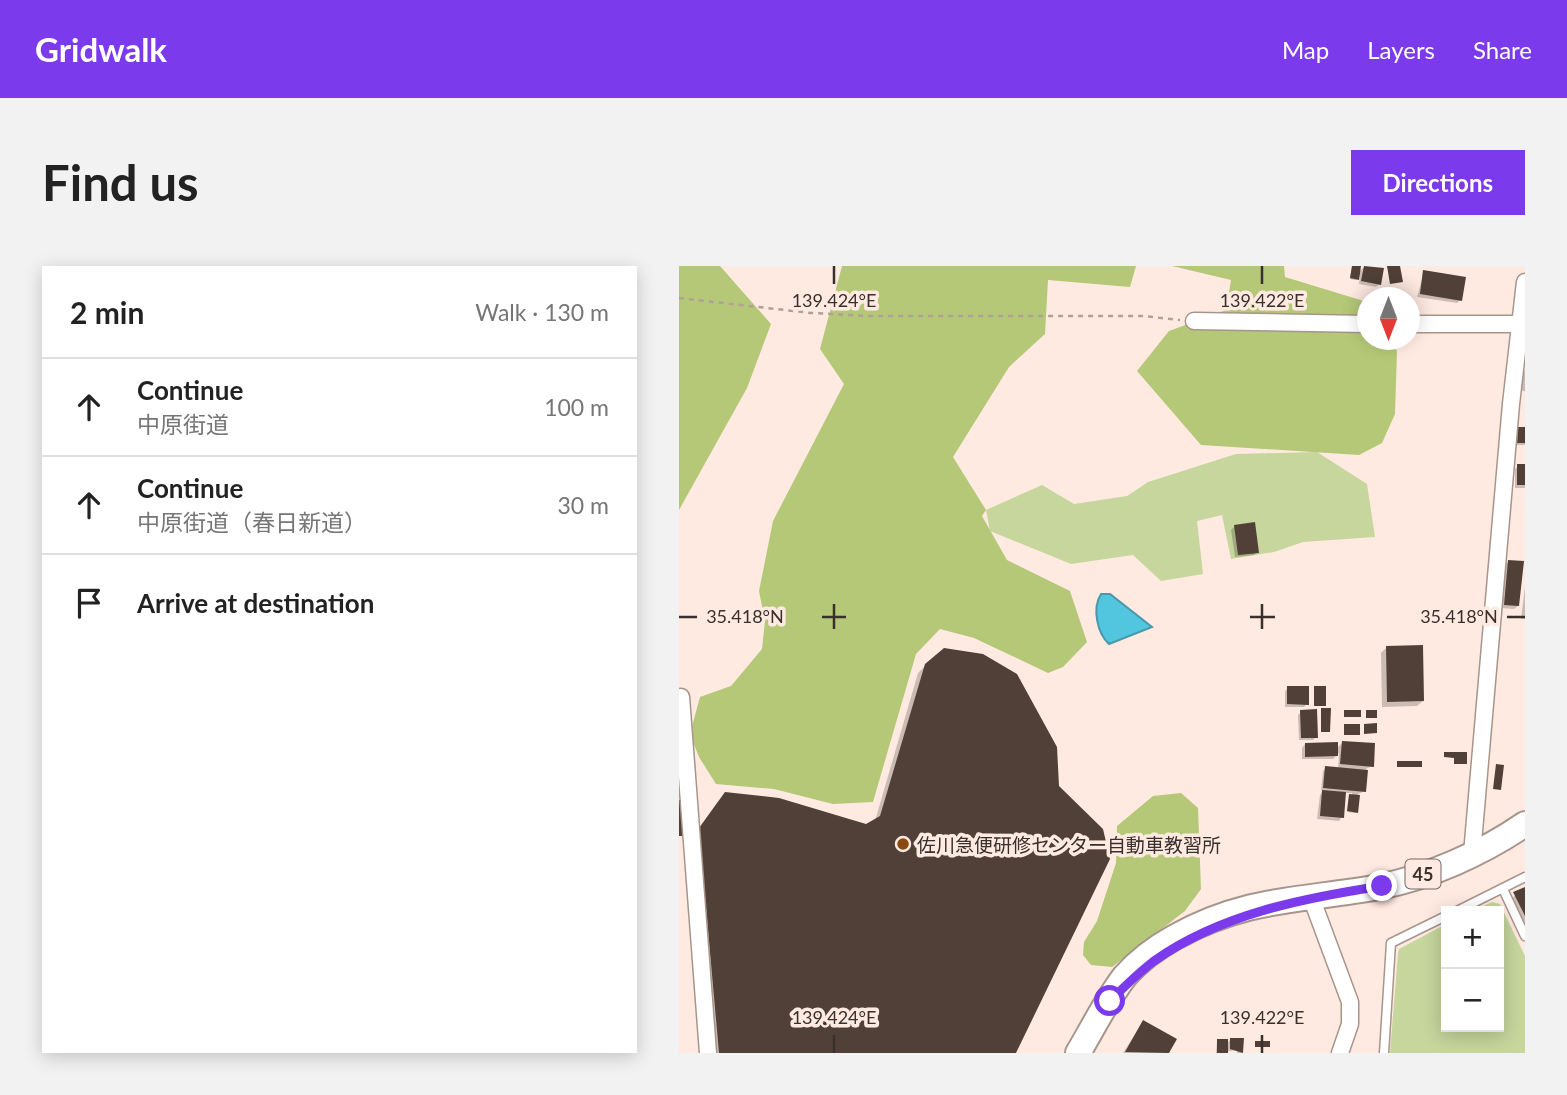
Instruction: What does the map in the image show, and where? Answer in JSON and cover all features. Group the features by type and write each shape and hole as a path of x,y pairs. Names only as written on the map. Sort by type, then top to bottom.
{"main road":[{"name":"45","path":"1078,1053 1110,1001 1155,960 1222,924 1311,897 1382,886 1429,872 1472,854 1525,824"}],"street":[{"path":"1472,854 1525,282"},
{"path":"1194,321 1357,324"},
{"path":"1420,324 1520,324"},
{"path":"681,697 708,1053"},
{"path":"1311,897 1350,1002 1350,1024 1340,1053"}],"lane":[{"path":"1467,906 1525,877"},
{"path":"1503,889 1525,936"},
{"path":"1384,1053 1391,943 1441,918"}],"path":[{"path":"679,298 811,313 1143,316 1194,321"}],"green space":[{"path":"679,266 720,266 771,324 747,388 679,510"},
{"path":"842,266 1136,266 1130,287 1048,280 1045,334 1009,367 953,457 986,510 982,516 1007,560 1070,591 1087,642 1063,667 1048,673 974,638 940,629 916,654 873,802 833,804 774,789 716,784 699,757 690,734 700,697 731,686 762,649 765,621 759,591 773,521 844,384 820,349"},
{"path":"1172,266 1284,266 1285,277 1357,299 1357,350 1397,351 1395,414 1382,443 1359,455 1201,445 1137,371 1169,331 1226,310 1231,280"},
{"path":"1317,452 1367,484 1375,537 1303,542 1274,552 1231,559 1222,515 1197,521 1203,574 1161,581 1133,555 1071,564 990,531 986,510 1042,485 1074,504 1127,496 1148,482 1236,454"},
{"path":"1181,793 1198,808 1201,889 1185,911 1112,967 1091,965 1083,955 1084,942 1097,921 1116,863 1117,826 1153,796"},
{"path":"1492,902 1501,906 1484,906"},
{"path":"1504,912 1525,956 1525,1053 1390,1053 1399,949 1441,927 1441,1032 1504,1032"}],"water":[{"path":"1101,594 1110,594 1152,627 1109,644 1101,634 1097,620 1097,606"}],"building":[{"path":"1352,266 1361,266 1359,280 1350,278"},
{"path":"1364,266 1384,268 1381,285 1361,281"},
{"path":"1387,266 1400,266 1403,282 1390,284"},
{"path":"1423,270 1466,277 1462,301 1420,294"},
{"path":"1518,427 1525,427 1525,443 1517,443"},
{"path":"1517,464 1525,464 1525,485 1517,485"},
{"path":"1255,522 1259,553 1238,555 1234,525"},
{"path":"1508,560 1524,561 1519,606 1504,605"},
{"path":"1423,645 1424,701 1387,702 1386,646"},
{"name":"佐川急便研修センター自動車教習所","path":"944,648 983,654 1017,674 1057,747 1059,786 1103,829 1110,859 1016,1053 719,1053 699,828 725,792 779,798 866,824 880,816 925,664"},
{"path":"1287,686 1309,686 1309,705 1287,704"},
{"path":"1314,686 1326,686 1326,706 1314,706"},
{"path":"1321,708 1331,708 1330,732 1321,732"},
{"path":"1317,709 1318,738 1301,738 1300,710"},
{"path":"1344,710 1361,710 1361,717 1344,717"},
{"path":"1366,710 1377,710 1377,718 1366,718"},
{"path":"1377,723 1377,733 1364,734 1364,724"},
{"path":"1344,724 1360,724 1360,735 1344,735"},
{"path":"1342,741 1375,743 1374,767 1340,764"},
{"path":"1338,742 1338,756 1305,757 1305,743"},
{"path":"1444,752 1467,752 1467,764 1454,764 1454,758 1444,757"},
{"path":"1397,761 1422,761 1422,767 1397,767"},
{"path":"1496,764 1504,765 1501,790 1493,789"},
{"path":"1325,766 1368,770 1366,792 1323,788"},
{"path":"1322,790 1346,792 1344,818 1320,816"},
{"path":"1349,794 1360,795 1358,813 1347,811"},
{"path":"688,799 690,836 679,836 679,800"},
{"path":"1525,887 1525,916 1513,892"},
{"path":"1143,1020 1177,1039 1169,1053 1125,1052"},
{"path":"1230,1038 1244,1038 1243,1053 1230,1049"},
{"path":"1217,1039 1228,1039 1228,1053 1217,1053"},
{"path":"1255,1041 1270,1041 1270,1047 1255,1047"}],"place":[{"name":"佐川急便研修センター自動車教習所","path":"903,844"}],"route":[{"path":"1110,1001 1155,960 1222,924 1311,897 1382,886"}]}
